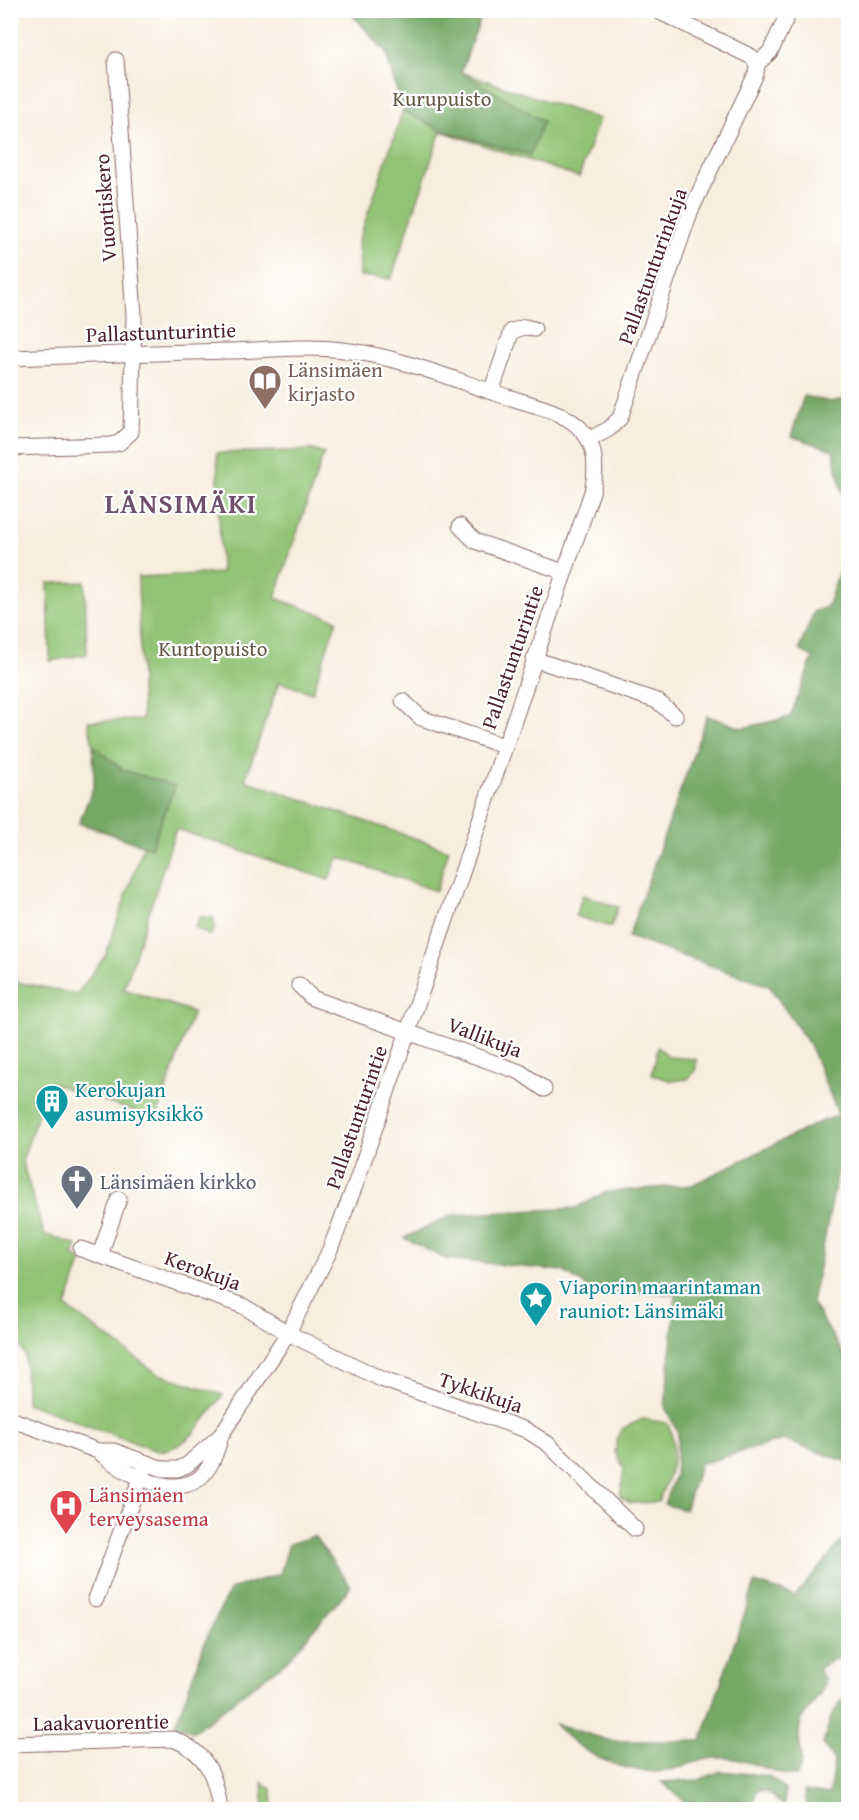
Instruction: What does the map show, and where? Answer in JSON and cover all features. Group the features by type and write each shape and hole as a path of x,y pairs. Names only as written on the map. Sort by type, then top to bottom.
{"street":[{"path":"656,10 752,57 756,64 770,52 790,10"},
{"name":"Vuontiskero","path":"10,448 110,445 126,439 132,425 134,315 116,60"},
{"name":"Pallastunturinkuja","path":"590,439 609,429 620,418 690,212 756,74 756,64"},
{"path":"490,392 512,331 525,327 534,329"},
{"name":"Pallastunturintie","path":"10,358 134,353 347,350 423,367 565,418 584,431 590,439 595,455 596,473 342,1221 311,1292 288,1333 221,1435 195,1459 178,1469 143,1470 111,1462 98,1450 10,1419"},
{"path":"460,526 475,541 564,572"},
{"path":"534,659 657,701 675,716"},
{"path":"403,701 421,718 504,746"},
{"name":"Vallikuja","path":"299,985 312,999 520,1072 544,1089"},
{"path":"100,1255 119,1199"},
{"name":"Kerokuja","path":"81,1249 243,1306 288,1333"},
{"name":"Tykkikuja","path":"288,1333 381,1379 526,1430 548,1444 635,1529"},
{"path":"96,1599 143,1470"},
{"name":"Laakavuorentie","path":"10,1744 173,1739 197,1752 211,1768 218,1790 220,1809"}],"green space":[{"path":"349,11 483,11 461,72 543,121 530,155 441,130 403,111 385,51"},
{"name":"Kurupuisto","path":"483,11 461,72 599,119 579,177 441,131 391,279 360,276 358,242 419,64"},
{"path":"804,396 831,402 848,398 848,519 833,450 791,436"},
{"name":"Kuntopuisto","path":"313,450 324,453 275,598 337,620 312,693 279,682 245,780 449,850 436,891 338,857 329,880 176,829 124,989 193,1012 156,1119 49,1082 22,1161 44,1234 77,1245 73,1257 82,1260 66,1307 157,1373 223,1395 187,1439 169,1449 157,1451 26,1403 25,1356 11,1326 11,981 77,994 105,956 146,838 93,745 88,721 142,720 138,577 221,573 217,453"},
{"path":"848,546 848,1142 842,1151 812,1303 848,1361 848,1462 783,1440 700,1464 685,1510 664,1504 675,1475 678,1433 665,1407 676,1294 594,1291 563,1271 445,1259 404,1238 452,1215 576,1208 606,1192 692,1185 822,1121 839,1116 809,1044 769,986 628,937 707,716 743,728 790,717 813,657 799,650 814,611 827,607"},
{"path":"85,582 87,654 50,661 48,583"},
{"path":"93,745 123,770 175,786 151,848 79,823 94,785"},
{"path":"583,895 618,907 611,927 575,916"},
{"path":"200,917 213,918 215,928 210,936 195,927"},
{"path":"658,1047 669,1057 696,1059 696,1069 688,1079 672,1081 652,1075"},
{"path":"643,1419 667,1423 673,1443 672,1463 658,1502 631,1503 620,1497 624,1469 615,1452 618,1437 623,1428"},
{"path":"314,1536 351,1586 288,1660 193,1732 175,1725 208,1634 230,1589 280,1574 289,1544"},
{"path":"845,1537 848,1540 848,1656 832,1660 818,1669 825,1680 824,1686 802,1720 799,1734 801,1762 797,1776 727,1758 708,1759 661,1772 625,1768 586,1751 555,1724 611,1741 701,1741 755,1583 795,1596"},
{"path":"848,1692 848,1809 808,1809 804,1791 829,1795 834,1760 823,1744 831,1717"},
{"path":"721,1771 769,1776 785,1789 784,1806 766,1791 757,1790 754,1802 741,1806 719,1800 709,1806 686,1802 661,1782 699,1780"},
{"path":"262,1782 272,1790 273,1809 264,1809"}],"place":[{"name":"Länsimäen kirjasto","path":"265,410"},
{"name":"Kerokujan asumisyksikkö","path":"52,1130"},
{"name":"Länsimäen kirkko","path":"77,1210"},
{"name":"Viaporin maarintaman rauniot: Länsimäki","path":"536,1327"},
{"name":"Länsimäen terveysasema","path":"66,1535"}],"district":[{"name":"LÄNSIMÄKI","path":"181,503"}]}
